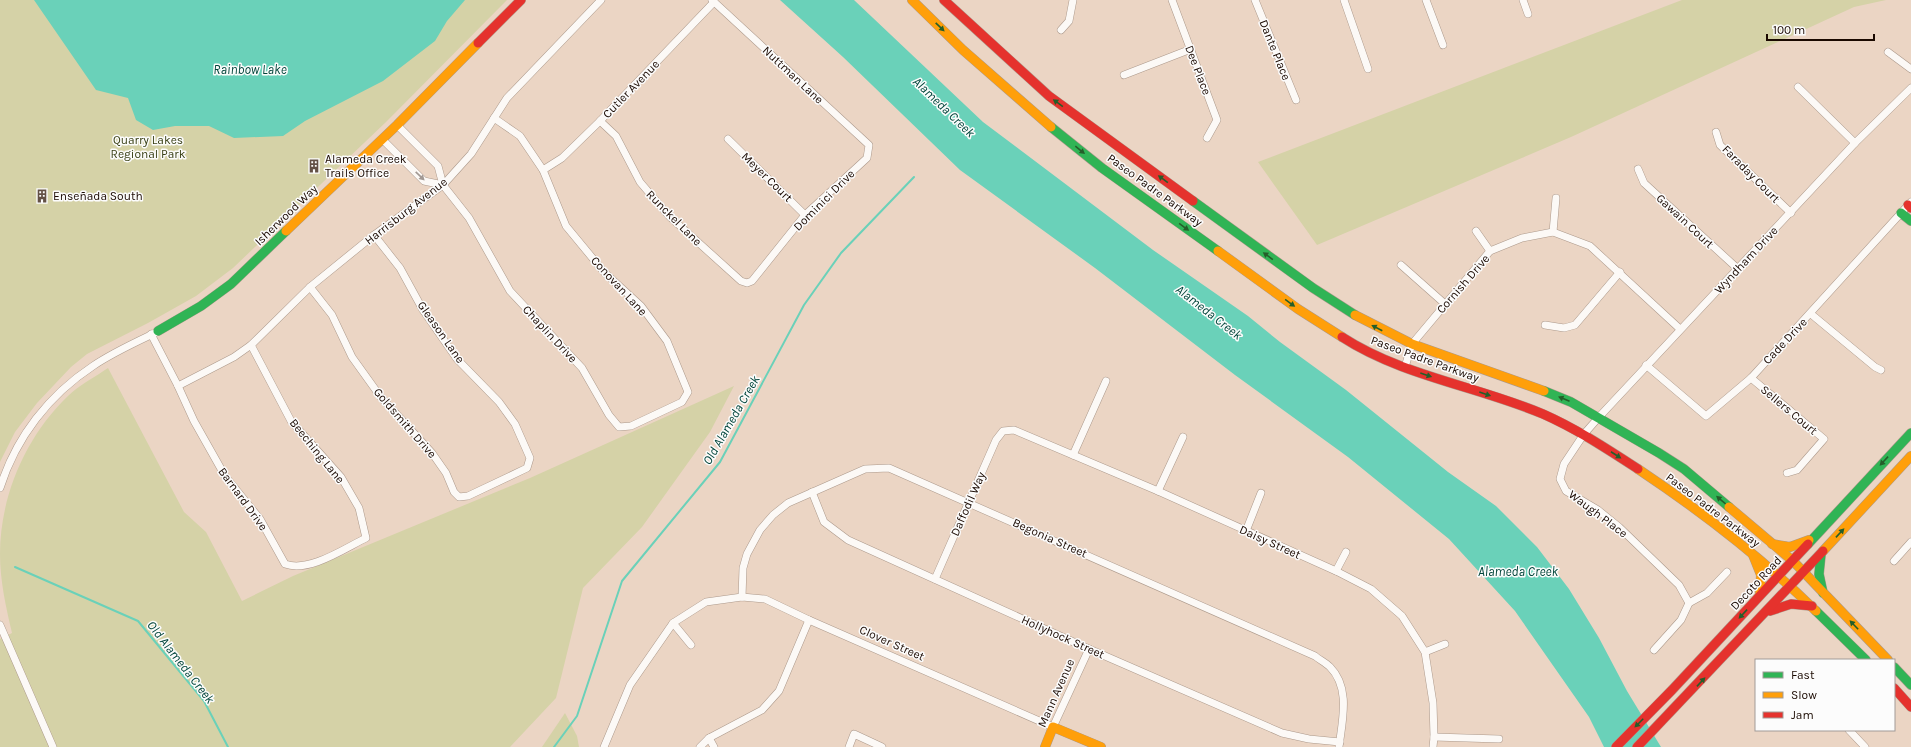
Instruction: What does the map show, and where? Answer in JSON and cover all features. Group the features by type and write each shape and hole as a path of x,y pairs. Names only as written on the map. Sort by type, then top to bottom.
{"main road":[{"name":"Isherwood Way","path":"155,332 201,306 231,284 397,125 521,0"},
{"name":"Paseo Padre Parkway","path":"912,0 963,50 1038,116 1102,168 1298,309 1358,347 1405,367 1542,414 1584,434 1677,495 1779,575 1865,659"},
{"name":"Paseo Padre Parkway","path":"944,0 1048,96 1313,288 1363,320 1412,344 1542,390 1571,402 1599,417 1684,469 1793,561 1887,659"},
{"path":"1901,213 1911,221"},
{"name":"Decoto Road","path":"1616,747 1793,561 1911,433"},
{"path":"1637,747 1671,714 1911,456"},
{"path":"1772,544 1790,547 1814,538"},
{"path":"1821,554 1819,574 1823,593"},
{"path":"1753,555 1761,574 1762,585 1760,596"},
{"path":"1765,614 1786,604 1793,603 1812,606"},
{"path":"1895,668 1911,685"},
{"path":"1895,689 1911,707"},
{"name":"Mann Avenue","path":"1045,747 1053,727"},
{"name":"Clover Street","path":"1053,727 1101,747"}],"street":[{"name":"Harrisburg Avenue","path":"178,386 234,357 251,344 310,287 374,235 443,185 471,154 507,98 601,0"},
{"path":"1061,30 1069,21 1073,0"},
{"name":"Dee Place","path":"1172,0 1217,120 1207,138"},
{"name":"Dante Place","path":"1255,0 1296,100"},
{"path":"1344,0 1368,69"},
{"path":"1426,0 1443,45"},
{"path":"1523,0 1528,14"},
{"name":"Cutler Avenue","path":"543,170 562,158 600,121 713,1"},
{"name":"Nuttman Lane","path":"713,1 869,145 869,152"},
{"path":"1124,75 1190,49"},
{"path":"1888,52 1911,69"},
{"path":"1798,87 1855,143"},
{"name":"Wyndham Drive","path":"1584,434 1646,365 1855,143 1911,88"},
{"name":"Conovan Lane","path":"494,118 520,136 543,170 566,226 604,272 641,306 667,341 688,392 682,402"},
{"name":"Runckel Lane","path":"600,121 616,136 640,182 669,216 741,281 747,283"},
{"name":"Chaplin Drive","path":"397,125 438,166 443,185 469,218 510,291 582,368 609,415 619,427 631,426 682,402"},
{"name":"Faraday Court","path":"1716,132 1720,145 1791,212"},
{"path":"382,139 424,181 443,185"},
{"name":"Meyer Court","path":"728,139 805,215"},
{"name":"Dominici Drive","path":"747,283 752,282 805,215 867,158 869,152"},
{"name":"Gawain Court","path":"1638,168 1644,183 1738,269"},
{"path":"1556,198 1553,232 1590,246 1620,272 1680,330"},
{"name":"Cade Drive","path":"1646,365 1706,416 1751,378 1811,314 1901,213 1910,205"},
{"path":"1476,231 1490,251"},
{"name":"Cornish Drive","path":"1405,367 1412,344 1490,251 1522,238 1553,232"},
{"name":"Gleason Lane","path":"374,235 400,268 423,310 457,359 499,402 515,424 530,458 527,468"},
{"path":"1401,265 1445,304"},
{"path":"1546,325 1564,328 1575,324 1620,272"},
{"name":"Goldsmith Drive","path":"310,287 332,315 352,357 380,396 432,453 446,473 454,492 459,497 468,496 527,468"},
{"path":"1811,314 1875,367 1881,370"},
{"path":"0,488 5,472 23,436 39,413 58,393 93,365 155,332"},
{"name":"Barnard Drive","path":"155,332 194,421 225,476 260,519 285,564 293,567 304,566 328,557 366,538"},
{"name":"Beeching Lane","path":"251,344 291,421 344,484 359,508 366,538"},
{"name":"Sellers Court","path":"1751,378 1824,439 1797,470 1787,473"},
{"path":"1073,455 1106,381"},
{"name":"Daisy Street","path":"1003,431 1014,430 1158,491 1336,571 1371,589 1402,616 1425,652 1433,703 1433,747"},
{"name":"Daffodil Way","path":"935,579 996,440 1003,431"},
{"name":"Waugh Place","path":"1584,434 1564,464 1560,479 1566,491 1598,510 1619,527 1679,585 1689,603"},
{"path":"1158,491 1183,437"},
{"name":"Begonia Street","path":"742,597 743,568 747,554 760,530 773,515 788,503 865,469 889,468 1316,656 1330,667 1338,677 1343,689 1344,704 1340,744"},
{"name":"Hollyhock Street","path":"812,492 824,522 848,540 1088,649 1282,733 1309,740 1340,744"},
{"path":"1246,531 1261,493"},
{"path":"1894,561 1911,542"},
{"path":"1336,571 1346,552"},
{"path":"1654,650 1681,620 1689,603 1707,593 1727,572"},
{"name":"Clover Street","path":"604,747 630,685 673,623 706,602 742,597 765,599 809,620 1053,727"},
{"path":"700,747 709,738 762,710 779,691 809,620"},
{"path":"673,623 691,645"},
{"path":"0,625 17,669 53,747"},
{"path":"1425,652 1445,644"},
{"name":"Mann Avenue","path":"1053,727 1088,649"},
{"path":"1850,731 1865,747"},
{"path":"849,747 854,734 882,747"},
{"path":"1434,737 1498,739"},
{"path":"709,738 714,747"}],"green space":[{"name":"Quarry Lakes Regional Park","path":"0,0 507,0 386,122 233,268 196,296 148,323 87,354 71,367 37,403 15,432 0,462"},
{"path":"1682,0 1886,0 1854,7 1571,137 1317,245 1258,162"},
{"path":"108,368 184,512 206,532 242,601 293,576 530,478 734,386 710,432 642,527 583,588 556,698 510,747 0,747 0,639 12,633 2,584 0,564 1,532 10,489 28,448 53,412 72,392"},
{"path":"565,713 577,736 579,747 542,747"}],"water":[{"name":"Rainbow Lake","path":"34,0 465,0 447,21 435,41 383,81 305,121 283,136 234,138 209,126 175,126 153,130 136,120 128,98 96,90"},
{"name":"Alameda Creek","path":"780,0 854,0 983,122 1153,250 1248,316 1280,342 1346,390 1448,472 1496,506 1537,547 1569,589 1599,638 1627,691 1661,747 1604,747 1589,717 1515,611 1449,539 1348,457 1235,375 1095,268 960,170 843,57"}],"waterway":[{"name":"Old Alameda Creek","path":"554,747 577,716 622,581 720,462 804,305 841,253 914,177"},
{"name":"Old Alameda Creek","path":"15,567 138,621 204,701 228,747"}],"traffic: fast":[{"path":"1051,127 1102,168 1218,251"},
{"path":"1193,201 1313,288 1355,315"},
{"path":"1901,213 1911,221"},
{"path":"158,331 201,306 231,284 286,231"},
{"path":"1544,391 1571,402 1659,453 1684,469 1729,507"},
{"path":"1808,544 1911,433"},
{"path":"1821,554 1819,574 1823,593"},
{"path":"1816,611 1865,659"},
{"path":"1895,668 1911,685"}],"traffic: slow":[{"path":"912,0 963,50 1051,127"},
{"path":"286,231 397,125 478,43"},
{"path":"1218,251 1298,309 1342,337"},
{"path":"1355,315 1412,344 1544,391"},
{"path":"1823,551 1911,456"},
{"path":"1638,469 1708,518 1774,572 1816,611"},
{"path":"1729,507 1793,561 1887,659"},
{"path":"1772,544 1790,547 1809,540"},
{"path":"1753,555 1761,575 1760,595"},
{"path":"1045,747 1053,727 1101,747"}],"traffic: jam":[{"path":"478,43 521,0"},
{"path":"944,0 1049,96 1193,201"},
{"path":"1908,205 1911,208"},
{"path":"1342,337 1389,362 1440,380 1518,404 1543,414 1580,433 1638,469"},
{"path":"1616,747 1672,690 1808,544"},
{"path":"1637,747 1823,551"},
{"path":"1770,611 1791,604 1812,606"},
{"path":"1895,689 1911,707"}],"place":[{"name":"Alameda Creek Trails Office","path":"314,166"},
{"name":"Enseñada South","path":"42,196"}]}
